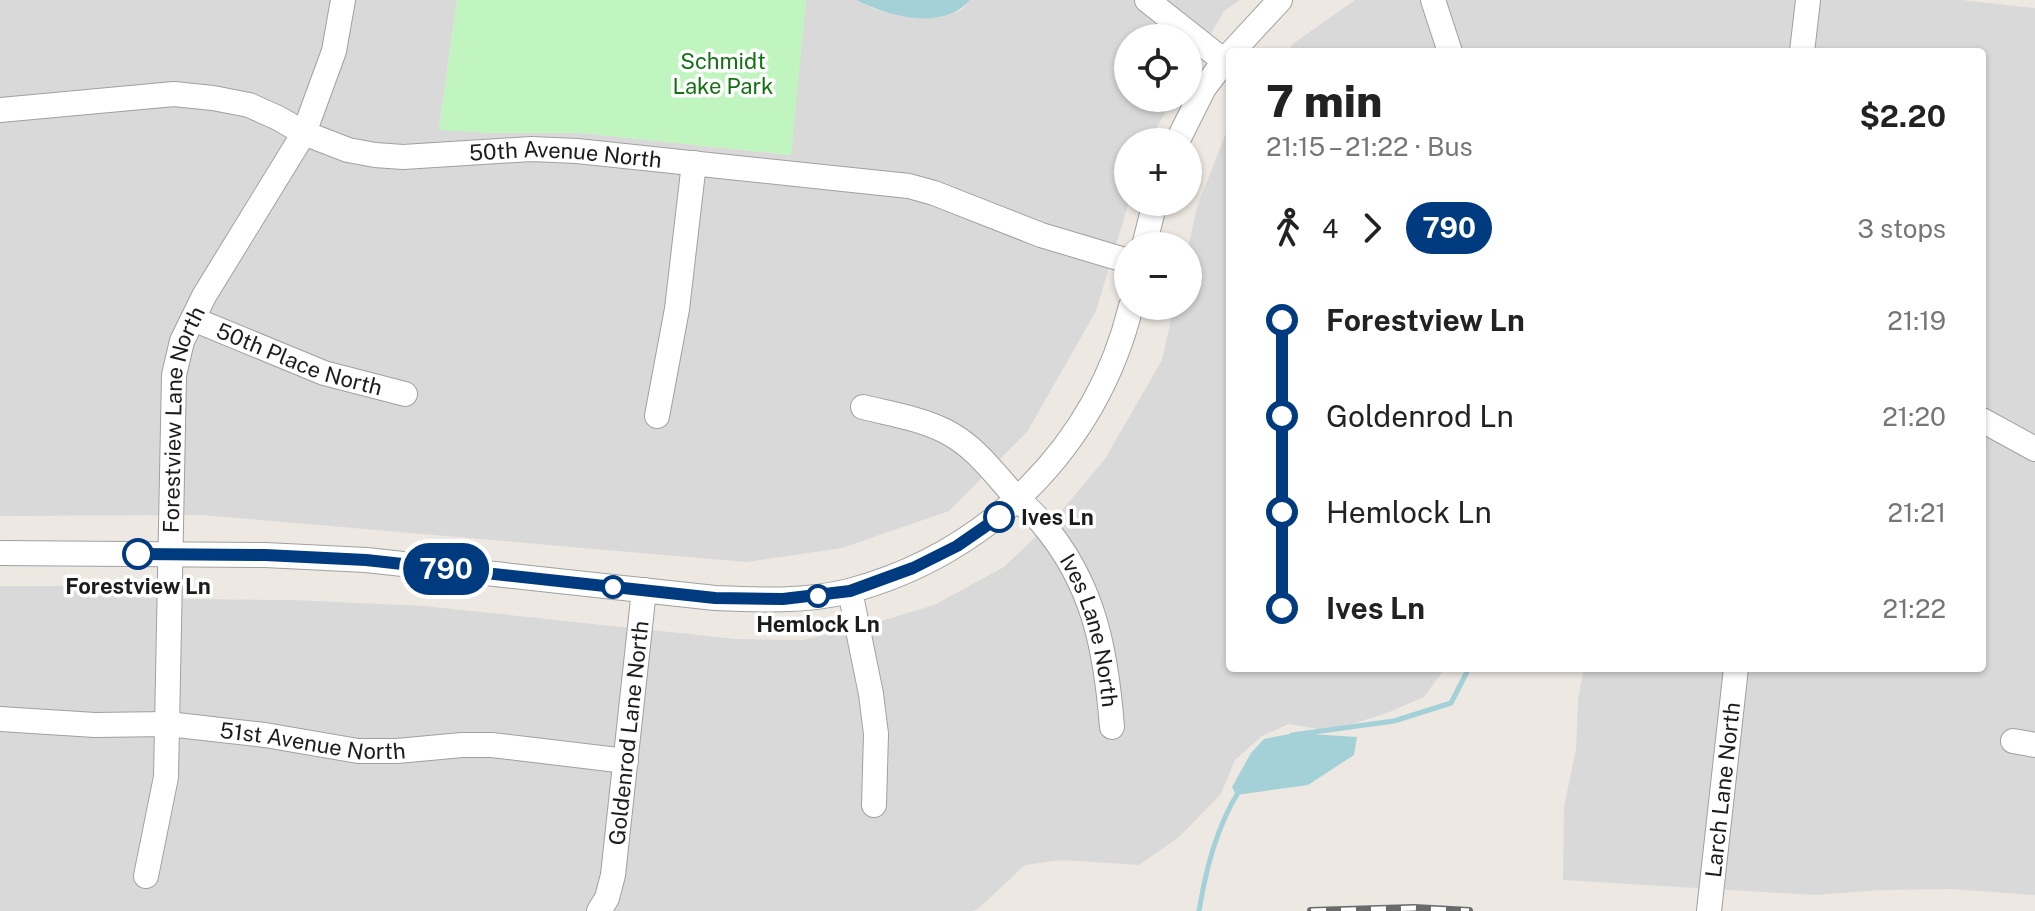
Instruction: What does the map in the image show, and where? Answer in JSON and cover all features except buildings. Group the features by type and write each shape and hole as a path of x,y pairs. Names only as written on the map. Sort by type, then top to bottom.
{"street":[{"name":"Forestview Lane North","path":"146,876 166,777 174,375 182,341 204,296 304,133 334,51 343,0"},
{"path":"1147,0 1226,54"},
{"path":"1235,48 1280,0"},
{"path":"1433,0 1449,48"},
{"path":"1802,48 1808,0"},
{"path":"1184,128 1204,88 1226,58"},
{"name":"50th Avenue North","path":"0,110 174,94 249,105 304,133 348,150 375,155 403,157 531,149 577,151 909,186 1041,235 1114,257"},
{"path":"657,416 677,309 694,163"},
{"name":"50th Place North","path":"193,319 324,373 405,394"},
{"path":"0,553 265,555 366,560 758,600 808,598 850,591 913,568 957,546 1000,516 1039,480 1073,438 1093,404 1123,341 1128,320"},
{"name":"Ives Lane North","path":"863,407 922,421 967,443 1041,522 1065,554 1085,589 1099,629 1108,674 1112,727"},
{"path":"1986,422 2035,449"},
{"name":"Goldenrod Lane North","path":"599,911 607,898 613,875 644,590"},
{"path":"850,591 876,734 874,805"},
{"name":"Larch Lane North","path":"1709,911 1736,672"},
{"name":"51st Avenue North","path":"0,719 95,725 168,724 265,735 358,751 492,745 626,761"}],"shaded area":[{"path":"0,0 457,0 439,129 491,133 582,133 790,155 806,0 856,0 874,9 906,17 940,18 962,10 970,0 1240,0 1224,11 1202,50 1202,24 1114,24 1114,112 1166,112 1156,128 1114,128 1114,216 1125,216 1120,232 1114,232 1114,252 1096,311 1027,432 949,511 842,548 746,562 203,515 0,516"},
{"path":"1355,0 1961,0 2035,8 2035,895 1952,889 1814,895 1563,880 1564,807 1576,749 1578,700 1583,672 1986,672 1986,48 1290,48"},
{"path":"1226,133 1226,672 1442,672 1424,697 1387,713 1330,731 1289,724 1262,736 1235,760 1221,794 1179,837 1139,865 1061,860 1025,865 978,909 972,911 0,911 0,586 85,586 119,596 424,606 736,639 802,640 875,623 934,605 1004,567 1058,515 1105,459 1162,360 1171,320 1202,320 1202,232 1191,232 1195,216 1202,216 1202,194"}],"green space":[{"name":"Schmidt Lake Park","path":"457,0 806,0 791,155 582,133 439,130"}],"water":[{"path":"856,0 970,0 959,10 945,16 915,18"},
{"path":"1295,733 1357,737 1354,755 1308,785 1236,795 1232,787 1251,753 1264,739"}],"waterway":[{"path":"1292,735 1394,721 1451,703 1467,672"},
{"path":"1199,911 1213,849 1239,791"}],"railway":[{"path":"1311,911 1414,908 1469,911"}],"bus line":[{"name":"790","path":"138,554 366,560 715,598 808,598 850,591 913,568 957,546 999,517"}],"place":[{"name":"Ives Ln","path":"999,517"},
{"name":"Forestview Ln","path":"138,554"},
{"name":"Hemlock Ln","path":"818,596"}]}
